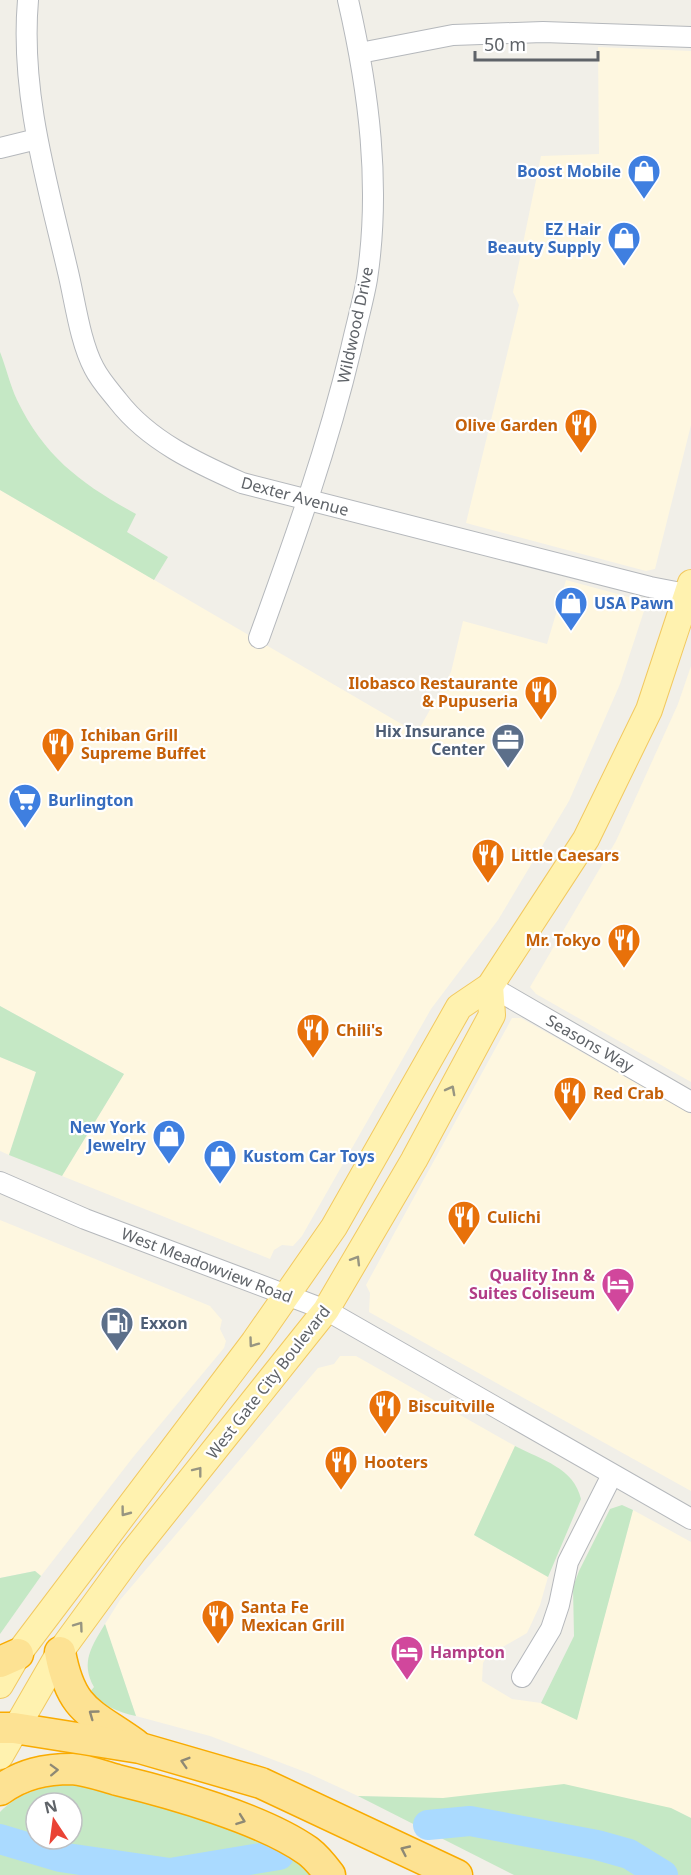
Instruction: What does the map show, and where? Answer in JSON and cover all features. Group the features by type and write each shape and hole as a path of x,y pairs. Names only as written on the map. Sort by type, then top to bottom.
{"highway":[{"path":"60,1652 66,1682 75,1699 87,1711 140,1748"},
{"path":"7,1728 140,1748 273,1788 458,1875"},
{"path":"0,1790 15,1779 42,1770 75,1769 137,1785 242,1820 293,1842 310,1852 330,1875"}],"main road":[{"name":"West Gate City Boulevard","path":"0,1685 9,1658 254,1342 334,1227 459,1007 490,986 562,878 604,804 649,710 690,591"},
{"name":"West Gate City Boulevard","path":"0,1756 7,1728 133,1552 326,1310 414,1160 492,1014 490,986"}],"street":[{"name":"Dexter Avenue","path":"28,0 25,36 27,81 37,139 81,326 93,368 119,404 150,433 188,458 242,483 650,587 690,591"},
{"name":"Wildwood Drive","path":"259,638 332,430 367,279 372,227 373,173 360,53 348,0"},
{"path":"360,53 453,35 543,32 691,37"},
{"path":"0,148 37,139"},
{"name":"Seasons Way","path":"490,986 691,1102"},
{"name":"West Meadowview Road","path":"0,1182 85,1219 326,1310 691,1519"},
{"path":"522,1677 550,1629 560,1605 568,1562 612,1475"}],"shaded area":[{"path":"598,47 691,51 691,425 655,569 646,571 466,523 519,305 513,292 541,156 599,154"},
{"path":"0,490 417,733 451,672 463,621 547,644 566,580 636,599 641,603 644,611 620,684 569,801 498,920 431,1009 302,1236 293,1246 282,1245 274,1250 270,1259 62,1176 124,1074 0,1006"},
{"path":"691,666 691,1082 536,994 530,987 616,841 678,704"},
{"path":"512,1018 521,1018 691,1114 691,1491 369,1312 370,1293 366,1285"},
{"path":"0,1057 36,1072 9,1155 0,1151"},
{"path":"0,1220 210,1306 222,1320 220,1329 226,1341 224,1348 134,1456 41,1576 35,1571 0,1578"},
{"path":"340,1356 356,1356 515,1446 474,1535 548,1577 540,1605 527,1633 487,1656 483,1663 482,1681 512,1699 541,1703 577,1719 633,1510 691,1542 691,1818 671,1808 358,1796 308,1773 210,1736 136,1716 105,1624 120,1600 318,1368 334,1364"}],"green space":[{"path":"0,352 17,400 40,438 53,454 82,480 136,514 127,532 168,557 154,580 0,490"},
{"path":"0,1006 124,1074 62,1176 9,1155 36,1072 0,1057"},
{"path":"515,1446 564,1472 572,1480 581,1499 548,1577 474,1535"},
{"path":"622,1505 633,1510 577,1720 541,1703 574,1636 573,1587 579,1571 610,1509"},
{"path":"35,1571 41,1576 0,1634 0,1578"},
{"path":"105,1624 136,1716 111,1708 90,1692 94,1687 88,1670 89,1654"},
{"path":"67,1784 90,1785 225,1825 307,1862 313,1875 0,1875 0,1812 7,1805 24,1796 24,1851 84,1851 84,1791 34,1791"},
{"path":"564,1784 671,1808 691,1818 691,1875 514,1875 358,1796 443,1798"}],"waterway":[{"path":"428,1825 470,1821 597,1845 629,1854 663,1875"},
{"path":"0,1839 60,1857 170,1873 279,1855"}],"place":[{"name":"Boost Mobile","path":"644,200"},
{"name":"EZ Hair Beauty Supply","path":"624,267"},
{"name":"Olive Garden","path":"581,454"},
{"name":"USA Pawn","path":"571,632"},
{"name":"Ilobasco Restaurante & Pupuseria","path":"541,721"},
{"name":"Hix Insurance Center","path":"508,769"},
{"name":"Ichiban Grill Supreme Buffet","path":"58,773"},
{"name":"Burlington","path":"25,829"},
{"name":"Little Caesars","path":"488,884"},
{"name":"Mr. Tokyo","path":"624,969"},
{"name":"Chili's","path":"313,1059"},
{"name":"Red Crab","path":"570,1122"},
{"name":"New York Jewelry","path":"169,1165"},
{"name":"Kustom Car Toys","path":"220,1185"},
{"name":"Culichi","path":"464,1246"},
{"name":"Quality Inn & Suites Coliseum","path":"618,1313"},
{"name":"Exxon","path":"117,1352"},
{"name":"Biscuitville","path":"385,1435"},
{"name":"Hooters","path":"341,1491"},
{"name":"Santa Fe Mexican Grill","path":"218,1645"},
{"name":"Hampton","path":"407,1681"}]}
